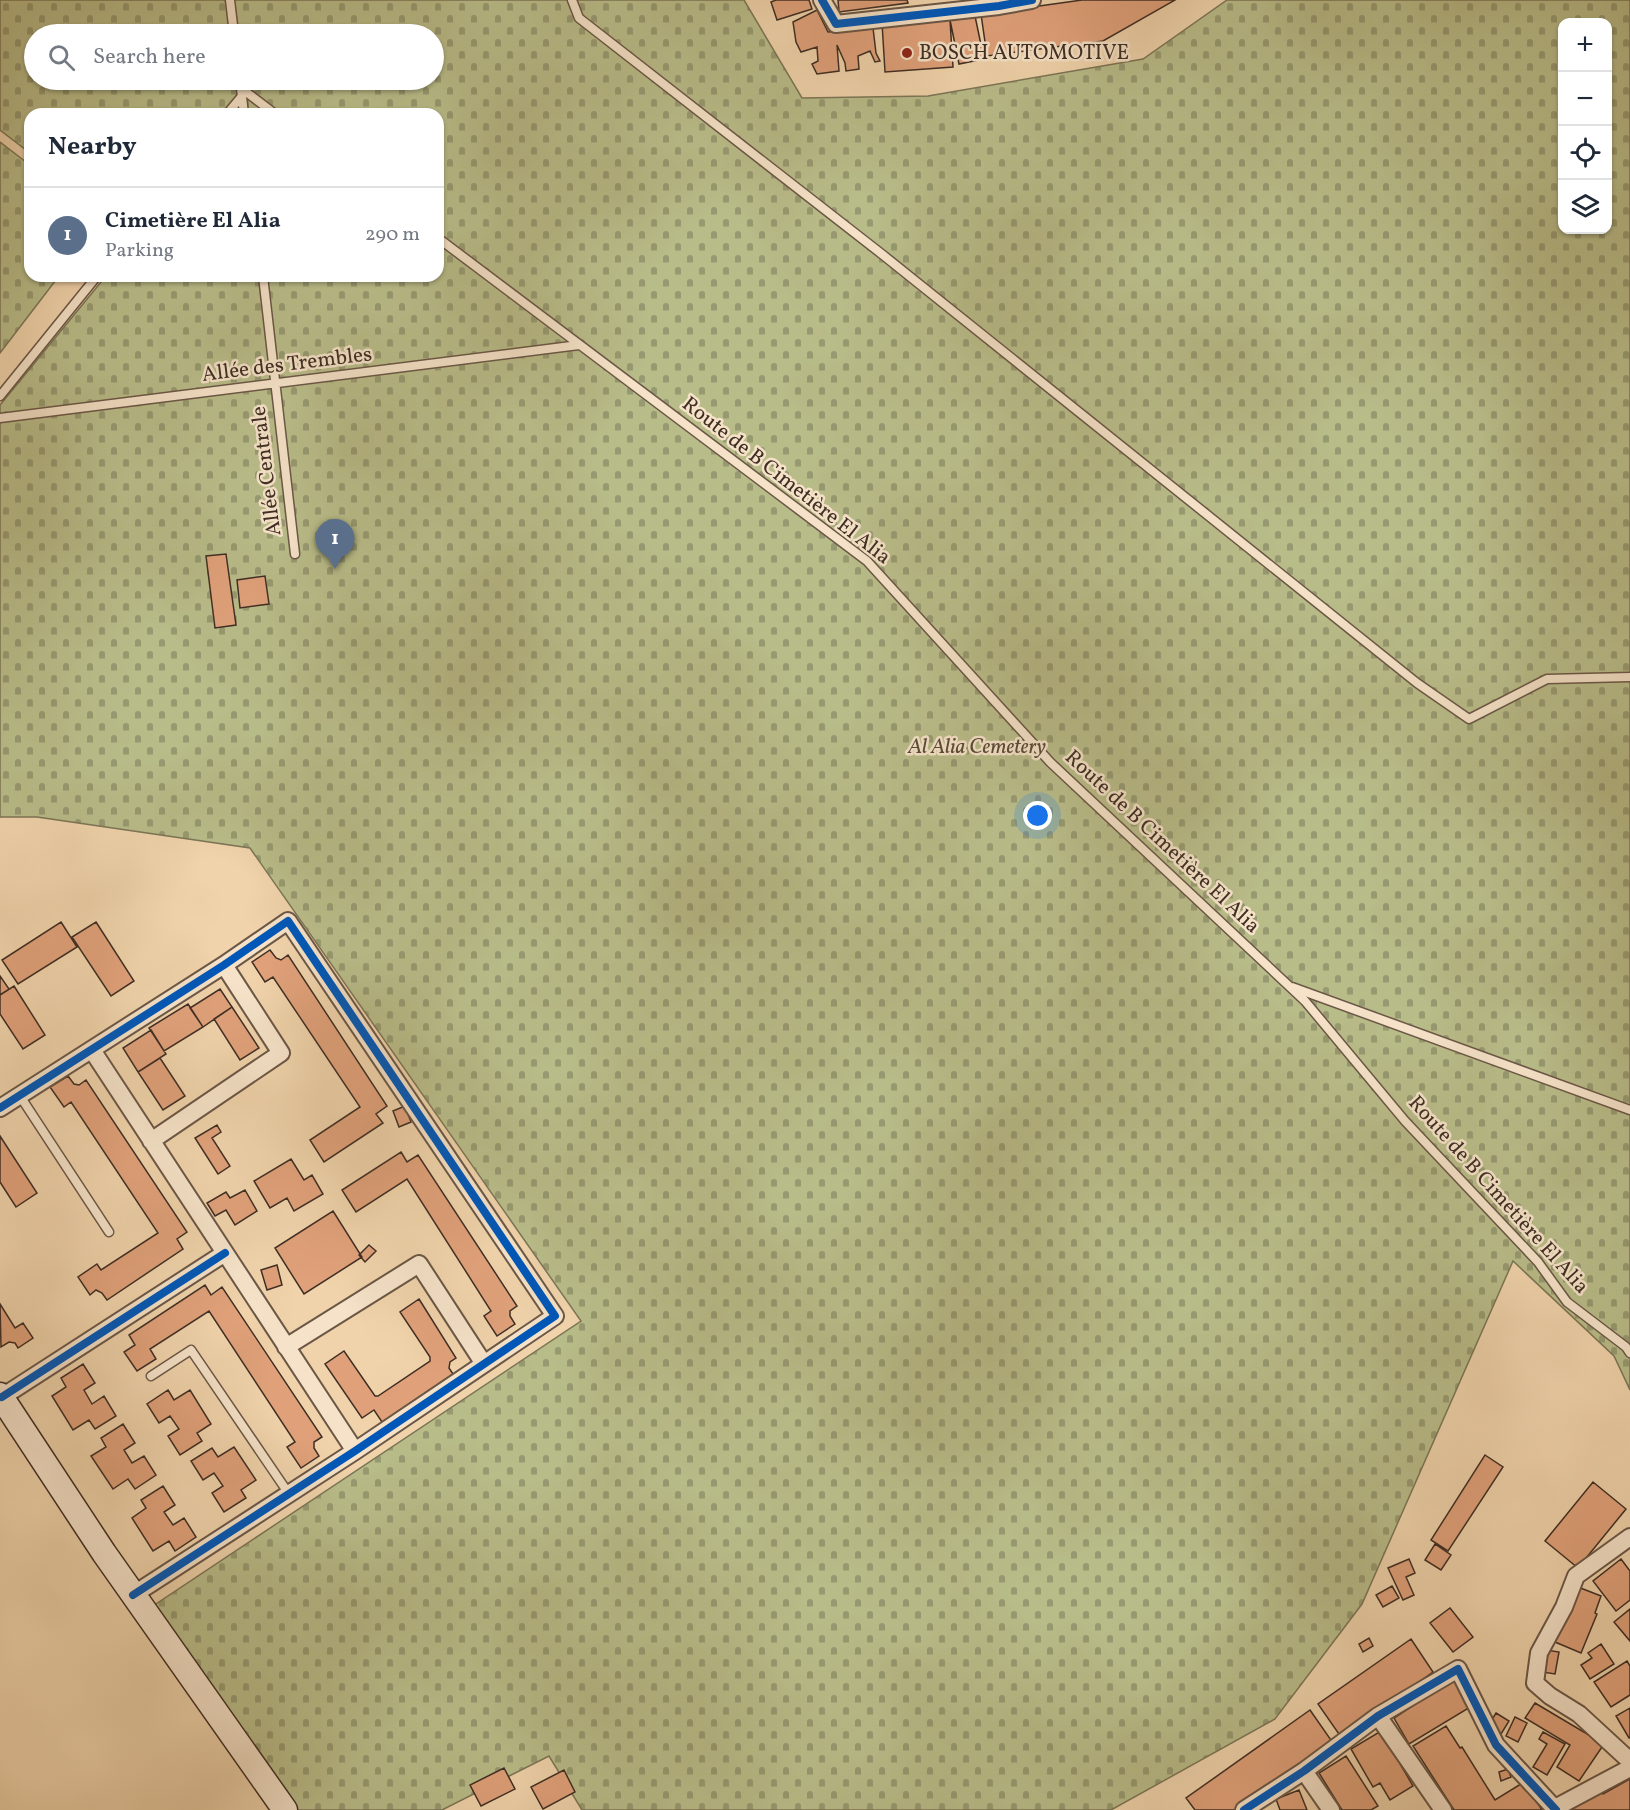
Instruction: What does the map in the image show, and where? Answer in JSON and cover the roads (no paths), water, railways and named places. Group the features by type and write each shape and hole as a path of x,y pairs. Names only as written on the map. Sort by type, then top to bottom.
{"street":[{"path":"822,0 836,24 1032,0"},
{"path":"0,1108 288,921 555,1316 355,1451 133,1595"},
{"path":"151,1141 281,1053 224,964"},
{"path":"92,1050 355,1451"},
{"path":"225,1253 1,1396 133,1595 285,1810"},
{"path":"286,1347 419,1264 484,1364"},
{"path":"1630,1537 1576,1576 1564,1607 1539,1653 1535,1683 1550,1696 1579,1713 1630,1761"},
{"path":"1244,1810 1304,1771 1378,1716 1458,1669 1496,1745 1556,1809 1630,1767"},
{"path":"1378,1716 1443,1810"},
{"path":"1304,1771 1331,1810"}],"lane":[{"path":"230,0 233,24"},
{"path":"572,0 579,18 883,255 1417,683 1469,718 1547,679 1630,677"},
{"path":"230,108 240,90"},
{"path":"241,90 243,108"},
{"path":"244,90 267,108"},
{"name":"Route de B Cimetière El Alia","path":"444,243 867,561 1050,762 1305,1001 1406,1121 1538,1262 1567,1302 1626,1347 1630,1353"},
{"path":"0,396 92,282"},
{"name":"Allée Centrale","path":"264,282 295,554"},
{"name":"Allée des Trembles","path":"0,418 579,345"},
{"path":"1288,985 1630,1110"},
{"path":"20,1096 109,1232"},
{"path":"151,1376 191,1350 289,1494"}],"place":[{"name":"BOSCH AUTOMOTIVE","path":"907,53"},
{"name":"Cimetière El Alia","path":"335,569"}],"park label":[{"name":"Al Alia Cemetery","path":"977,747"}]}
